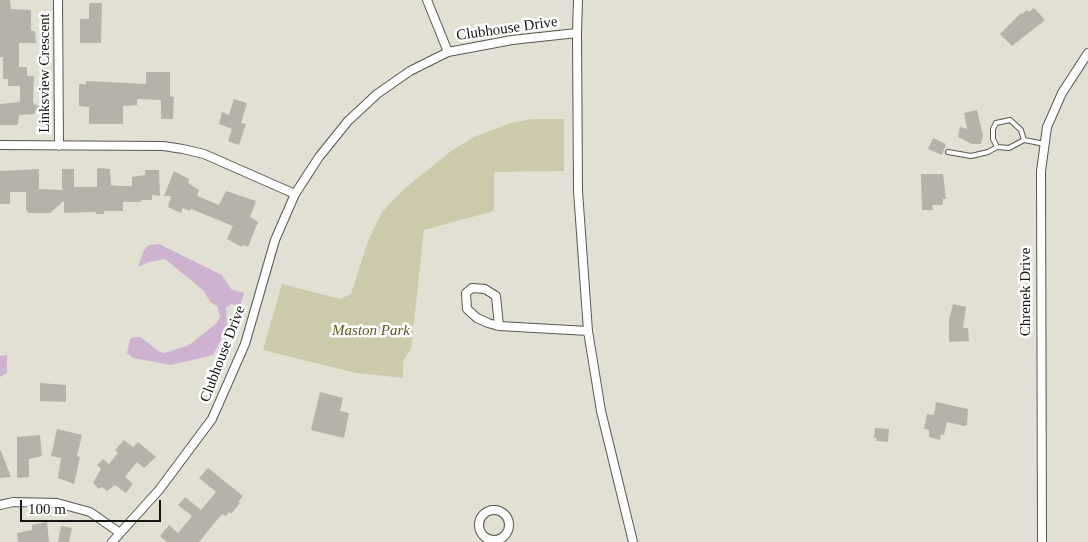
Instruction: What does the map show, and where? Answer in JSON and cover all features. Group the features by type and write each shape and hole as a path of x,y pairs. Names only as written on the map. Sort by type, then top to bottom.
{"street":[{"name":"Linksview Crescent","path":"58,0 59,146"},
{"path":"427,0 448,52"},
{"path":"577,33 578,0"},
{"name":"Clubhouse Drive","path":"112,542 159,490 212,419 245,344 275,240 295,194 318,157 355,114 377,94 404,76 448,52 512,40 577,33 578,191 588,331 601,411 633,542"},
{"name":"Chrenek Drive","path":"1042,542 1040,198 1045,144 1047,127 1062,93 1088,53"},
{"name":"Linksview Crescent","path":"0,145 162,146 183,149 204,154 295,194"},
{"path":"499,326 496,296 485,288 472,288 466,293 467,309 477,318 499,326 588,331"},
{"path":"0,504 13,502 58,503 90,512 120,533"},
{"path":"499,511 507,518 507,532 501,538 486,540 480,531 479,521 485,513 499,511"}],"lane":[{"path":"997,146 993,139 993,129 996,123 1002,121 1010,120 1015,123 1022,130 1024,140"},
{"path":"948,152 971,156 988,152 997,146 1009,148 1024,140 1045,144"}],"green space":[{"name":"Maston Park","path":"532,119 564,119 564,171 494,172 494,211 424,230 411,349 403,361 403,378 356,373 263,350 282,284 340,299 351,294 368,241 382,212 403,190 451,151 474,137 511,123"}],"shaded area":[{"path":"159,244 222,275 231,289 244,293 240,306 231,304 226,308 227,328 213,355 171,365 133,358 127,353 130,339 134,337 140,337 160,352 165,353 189,345 217,323 220,317 217,306 210,302 204,291 165,259 149,262 138,267 144,250 149,245"},
{"path":"7,355 7,373 0,377 0,356"}],"building":[{"path":"0,0 10,0 11,9 31,10 31,31 35,31 36,43 19,43 19,67 27,67 27,76 34,76 33,102 35,105 49,107 35,111 35,114 19,115 18,124 16,125 0,125 0,104 20,102 20,86 8,86 8,79 3,79 3,57 0,57"},
{"path":"89,3 102,3 101,43 80,43 80,19 89,19"},
{"path":"1034,8 1045,20 1012,46 1000,34 1021,13 1023,14 1027,10 1029,12"},
{"path":"146,72 170,72 170,96 174,97 173,119 161,119 161,100 137,99 137,105 123,106 123,124 89,124 89,107 79,106 79,84 86,84 86,81 146,84"},
{"path":"234,99 247,103 241,123 246,124 239,145 228,141 232,129 219,124 222,112 229,115"},
{"path":"977,110 983,135 981,144 972,144 958,137 960,127 967,129 964,113"},
{"path":"933,138 946,144 942,155 928,149"},
{"path":"39,169 39,189 62,190 62,169 74,169 74,187 97,187 97,169 110,169 111,185 118,186 132,186 132,177 145,175 145,170 159,170 160,196 152,195 152,200 141,200 141,202 123,202 123,211 104,211 104,214 96,214 96,212 64,213 64,201 50,213 29,213 26,210 26,192 10,192 10,204 0,204 0,171"},
{"path":"174,171 189,179 188,183 199,190 197,196 219,205 226,191 256,201 250,217 258,222 248,247 243,245 242,247 227,239 233,226 191,209 190,211 183,208 181,213 168,207 171,196 164,196"},
{"path":"921,174 943,174 946,199 943,199 943,205 932,205 933,210 922,210"},
{"path":"953,304 966,307 963,328 968,328 969,341 949,342 949,319"},
{"path":"40,383 66,385 66,402 40,401"},
{"path":"320,392 343,398 340,411 349,413 344,438 311,430"},
{"path":"936,402 968,409 967,425 947,422 944,435 941,434 940,440 929,437 929,430 924,429 927,414 934,415"},
{"path":"875,428 889,429 888,442 876,441 877,438 874,438"},
{"path":"57,429 82,435 77,456 80,457 74,484 58,478 61,458 51,456"},
{"path":"40,435 42,456 29,459 29,477 17,478 17,437"},
{"path":"124,440 133,447 138,442 156,457 144,468 137,462 125,477 133,484 126,493 115,485 107,491 102,487 99,489 93,483 101,469 97,465 103,459 109,464 118,453 115,450"},
{"path":"1,451 11,477 0,478"},
{"path":"208,468 243,496 238,502 240,503 231,514 229,512 226,516 222,514 199,542 167,542 160,536 169,525 178,533 192,516 178,505 185,497 201,510 216,492 199,478"},
{"path":"47,522 49,542 18,542 17,533 32,530 32,525"},
{"path":"61,526 72,528 69,542 58,542"}]}
